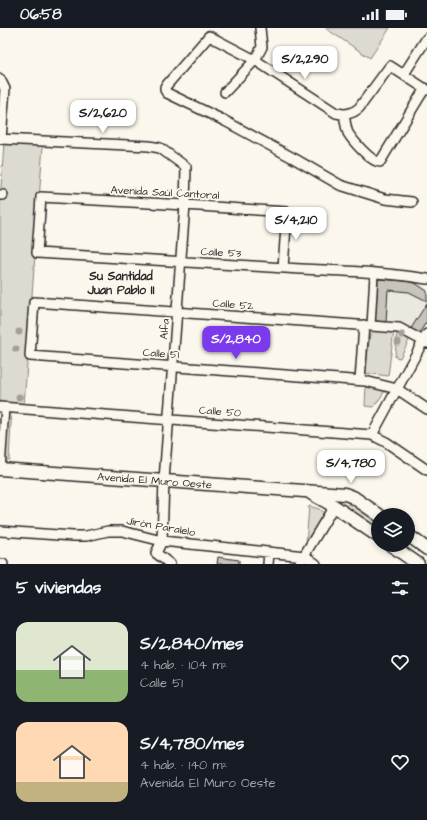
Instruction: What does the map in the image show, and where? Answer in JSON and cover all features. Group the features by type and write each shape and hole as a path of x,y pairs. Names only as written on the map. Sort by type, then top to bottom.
{"street":[{"path":"225,92 255,60 262,47 260,28"},
{"path":"344,114 348,132 360,148 375,161 380,162 426,89 390,66 359,108 353,112 344,114 336,113 255,60 209,36 166,84 165,90 167,93 238,127 340,185 385,199 412,202"},
{"path":"404,74 427,38"},
{"path":"0,79 2,89 0,139"},
{"name":"Alfa","path":"0,139 148,146 160,148 186,167 181,262 164,480 162,541 156,553 170,564"},
{"name":"Avenida Saúl Cantoral","path":"38,253 41,197 185,205 287,212 283,268"},
{"name":"Calle 53","path":"38,253 374,274 399,274 427,279"},
{"path":"360,380 374,274"},
{"name":"Calle 52","path":"30,356 34,302 399,328 426,339"},
{"path":"372,435 396,389 426,339"},
{"name":"Calle 51","path":"30,356 173,365 360,380 396,389 427,409"},
{"path":"0,472 3,407"},
{"name":"Calle 50","path":"3,407 372,435 386,442 427,470"},
{"name":"Avenida El Muro Oeste","path":"0,472 164,480 345,494 353,497 371,509"},
{"name":"Avenida El Muro Oeste","path":"309,492 334,506 371,531"},
{"path":"299,564 334,506"},
{"name":"Jirón Paralelo","path":"0,530 73,536 86,536 108,531 122,531 162,541 304,556 316,564"},
{"path":"415,541 427,549"},
{"path":"401,552 418,564"},
{"path":"268,564 270,553"}],"shaded area":[{"path":"325,28 390,28 370,58"},
{"path":"4,142 43,145 24,405 12,405 9,460 0,459 0,202"},
{"path":"377,278 417,282 427,289 427,323 419,336 374,325"},
{"path":"371,327 394,330 388,376 365,373"},
{"path":"397,329 411,336 400,358 395,357"},
{"path":"366,385 385,391 374,407 365,406"},
{"path":"350,501 371,515 371,523 346,507"},
{"path":"309,506 319,509 325,514 306,544"}],"building":[{"path":"378,279 415,283 427,291 427,301 409,292 388,290 386,322 375,321"},
{"path":"427,303 427,321 418,335 410,330"},
{"path":"218,557 239,560 239,564 217,564"}],"district":[{"name":"Su Santidad Juan Pablo II","path":"121,283"}]}
